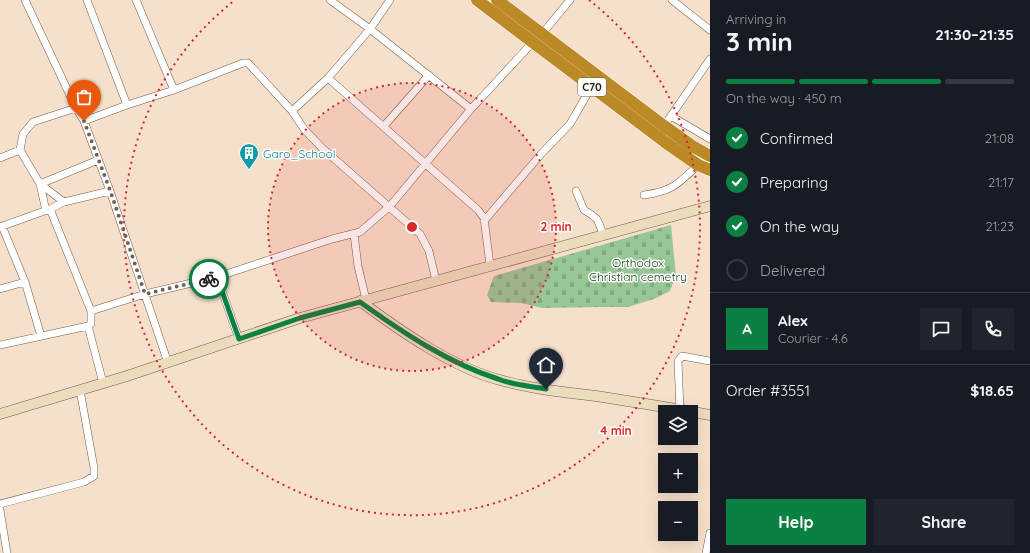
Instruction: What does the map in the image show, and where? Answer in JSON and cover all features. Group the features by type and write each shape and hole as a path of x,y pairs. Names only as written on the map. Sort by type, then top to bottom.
{"highway":[{"name":"C70","path":"477,0 698,165 710,170"},
{"name":"C70","path":"497,0 664,126 692,146 710,156"}],"street":[{"path":"26,0 76,108 84,121 110,190 168,363"},
{"path":"87,0 126,105"},
{"path":"136,0 174,90"},
{"path":"330,0 370,28 471,109"},
{"path":"292,110 328,78 370,28 390,0"},
{"path":"542,34 570,0"},
{"path":"672,0 683,3 710,30"},
{"path":"90,311 145,294 217,277 332,239 360,232 390,206 471,109 533,42"},
{"path":"664,126 710,59"},
{"path":"84,121 126,105 174,90 242,63 248,63 292,110 304,129 322,148 390,206 420,234 426,242 436,281"},
{"path":"484,221 542,152 570,124 593,87 596,74"},
{"path":"384,126 429,75"},
{"path":"328,78 478,210 484,221 490,265"},
{"path":"0,345 88,326 91,324 90,311 48,210 40,184 20,150 23,134 33,122 76,108"},
{"path":"671,116 710,139"},
{"path":"0,157 20,150"},
{"path":"40,184 98,160"},
{"path":"644,195 671,189 698,165"},
{"path":"40,184 64,202"},
{"path":"41,336 25,282 1,227 48,210 64,202 110,190"},
{"path":"576,191 584,210 594,216 600,224 603,235"},
{"path":"0,414 168,363 300,318 710,206"},
{"path":"354,234 363,301 386,321 435,350 464,366 499,380 658,407"},
{"path":"217,277 239,339"},
{"path":"0,289 25,282"},
{"path":"88,326 103,383"},
{"path":"680,405 678,361 680,358 682,356 710,361"},
{"path":"0,504 84,482 94,476 94,468 80,390"},
{"path":"698,413 710,415"},
{"path":"0,510 7,553"},
{"path":"708,551 710,533"}],"green space":[{"name":"Orthodox Christian cemetry","path":"671,225 676,276 670,291 654,299 628,307 542,308 521,303 491,302 487,295 494,276"}],"way so far":[{"path":"84,121 110,190 145,294 209,279"}],"place":[{"name":"Garo_School","path":"249,170"}],"route":[{"path":"209,279 217,277 239,339 300,318 360,302 386,321 464,366 499,380 546,389"}]}
